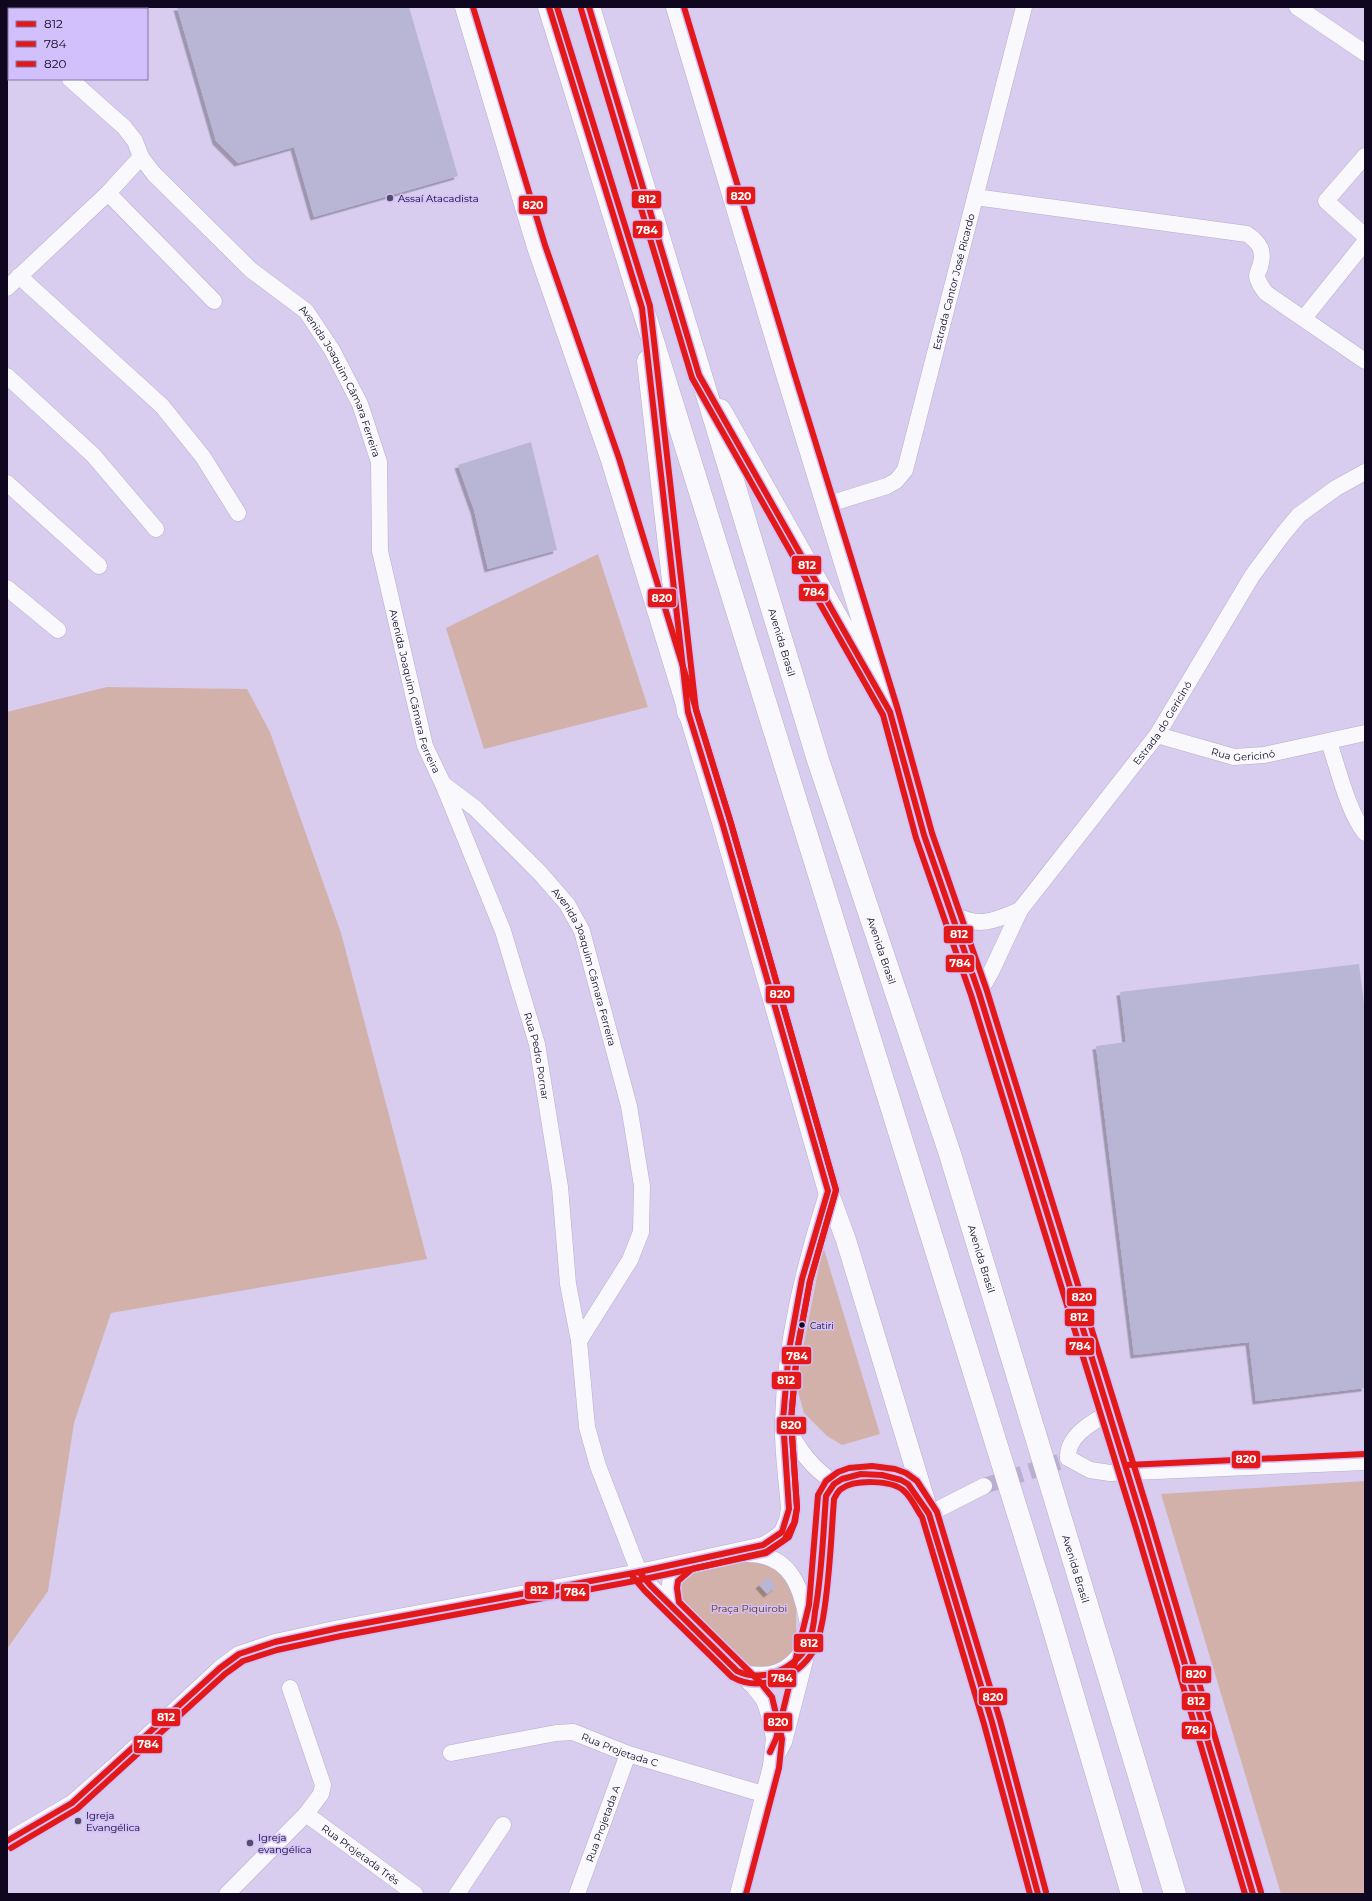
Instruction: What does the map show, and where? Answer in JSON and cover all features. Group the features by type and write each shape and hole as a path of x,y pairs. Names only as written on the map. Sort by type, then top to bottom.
{"highway":[{"path":"548,7 1042,1591 1132,1894"},
{"name":"Avenida Brasil","path":"589,7 699,375 818,760 950,1154 1175,1894"},
{"path":"642,308 688,712"},
{"path":"699,375 890,712"}],"main road":[{"path":"465,7 537,246 611,460 725,829 828,1191 846,1240 992,1722 1038,1894"},
{"path":"676,7 890,712 924,835 979,994 1127,1473 1253,1894"}],"street":[{"name":"Estrada Cantor José Ricardo","path":"826,505 887,486 896,481 905,470 1024,7"},
{"path":"1296,7 1365,53"},
{"name":"Avenida Joaquim Câmara Ferreira","path":"71,80 124,127 135,141 141,157 154,174 251,270 306,311 332,350 360,404 379,462 380,551 425,746 443,784 476,808 540,872 567,904 582,931 629,1106 642,1186 641,1232 630,1260 579,1341"},
{"path":"1365,156 1326,201 1365,236"},
{"path":"7,288 108,193 141,157"},
{"path":"108,193 214,301"},
{"path":"975,196 1247,234 1257,241 1262,250 1257,275 1259,284 1266,293 1365,360"},
{"path":"1304,318 1365,242"},
{"path":"19,276 162,406 203,457 238,513"},
{"path":"7,376 92,455 156,529"},
{"name":"Estrada do Gericinó","path":"979,994 1020,910 1157,735 1252,576 1283,534 1298,515 1336,488 1365,472"},
{"path":"7,484 99,566"},
{"path":"7,588 58,630"},
{"name":"Rua Gericinó","path":"1157,735 1234,757 1264,755 1365,733"},
{"path":"1329,742 1359,809 1359,826 1365,833"},
{"name":"Rua Pedro Pornar","path":"443,784 503,931 537,1044 560,1187 568,1284 579,1341 587,1427 598,1466 638,1572"},
{"path":"952,913 970,922 981,923 1000,919 1020,910"},
{"path":"7,1841 72,1803 220,1668 239,1654 275,1642 338,1628 638,1572 720,1555 763,1545 782,1532 787,1520 789,1509 783,1420 789,1350 795,1312 814,1234 828,1191"},
{"path":"1108,1413 1088,1425 1080,1433 1070,1444 1063,1460 1090,1470 1110,1473 1365,1462"},
{"path":"783,1420 796,1445 809,1462 821,1474 835,1483"},
{"path":"771,1766 784,1742 809,1642 817,1606 826,1496 835,1483 846,1478 861,1475 883,1474 897,1477 908,1484 929,1514 984,1486"},
{"path":"720,1555 757,1554 771,1557 782,1563 791,1572 800,1591 809,1642 798,1658 787,1668 781,1671 768,1675 754,1676 738,1672"},
{"path":"672,1606 669,1588 671,1577 688,1562"},
{"path":"638,1572 651,1587 672,1606 761,1696 770,1715 774,1738 771,1766 738,1894"},
{"path":"227,1894 306,1814 321,1794 323,1785 290,1688"},
{"name":"Rua Projetada C","path":"451,1753 556,1733 573,1732 628,1754 763,1794"},
{"name":"Rua Projetada A","path":"577,1894 628,1754"},
{"name":"Rua Projetada Três","path":"306,1814 415,1894"},
{"path":"456,1894 503,1825"}],"green space":[{"path":"598,554 648,707 484,749 446,628"},
{"path":"107,687 247,689 270,732 341,933 427,1259 111,1313 74,1423 48,1591 7,1649 7,712"},
{"path":"823,1246 880,1434 842,1445 827,1436 804,1413 796,1384"},
{"path":"1365,1481 1365,1894 1281,1894 1161,1494"},
{"name":"Praça Piquirobi","path":"752,1559 780,1568 796,1599 796,1634 793,1650 783,1661 761,1667 746,1665 722,1646 682,1606 677,1592 681,1578 687,1571"}],"building":[{"path":"177,7 409,7 458,176 314,217 294,147 238,163 216,141"},
{"path":"531,442 557,550 488,569 474,510 458,465"},
{"path":"1359,964 1365,1011 1365,1388 1256,1401 1249,1342 1134,1355 1096,1046 1126,1042 1120,992"},
{"path":"769,1577 776,1587 767,1594 759,1585"}],"tunnel":[{"path":"984,1486 1059,1462"}],"transit line":[{"name":"820","path":"473,7 545,245 619,458 730,820 836,1190 810,1281 797,1351 791,1420 797,1508 794,1523 784,1540 766,1552 692,1569 678,1581 677,1588 679,1602 760,1682 772,1697 782,1739 779,1768 746,1894"},
{"name":"812","path":"7,1841 72,1803 220,1668 239,1654 275,1642 339,1628 639,1572 763,1545 782,1532 789,1509 783,1420 789,1350 802,1279 828,1191 722,822 688,712 642,308 549,7"},
{"name":"784","path":"11,1848 77,1809 225,1674 243,1661 277,1650 341,1636 640,1580 766,1553 789,1537 795,1522 797,1508 791,1420 797,1351 810,1281 836,1190 730,820 696,710 650,306 557,7"},
{"name":"812","path":"589,7 699,375 890,712 924,835 979,993 1143,1523 1253,1894"},
{"name":"820","path":"684,7 792,366 898,710 932,833 987,991 1151,1521 1261,1892"},
{"name":"784","path":"581,9 692,378 883,715 916,838 971,995 1135,1525 1245,1894"},
{"name":"820","path":"1127,1465 1365,1454"},
{"name":"820","path":"770,1752 776,1739 809,1605 818,1495 826,1481 838,1472 849,1468 872,1466 895,1469 906,1473 917,1481 937,1512 1000,1720 1046,1892"},
{"name":"812","path":"639,1572 651,1586 737,1671 755,1675 773,1673 783,1669 798,1659 808,1645 812,1633 822,1554 826,1496 834,1484 842,1479 861,1474 882,1475 901,1480 908,1484 929,1514 992,1722 1038,1894"},
{"name":"784","path":"633,1577 645,1591 732,1677 748,1683 766,1683 777,1680 788,1676 803,1665 811,1655 817,1643 825,1603 829,1573 834,1499 837,1493 847,1486 864,1482 891,1485 904,1491 922,1517 984,1724 1030,1894"}],"place":[{"name":"Assaí Atacadista","path":"390,198"},
{"name":"Catiri","path":"802,1325"},
{"name":"Igreja Evangélica","path":"78,1821"},
{"name":"Igreja evangélica","path":"250,1843"}]}
